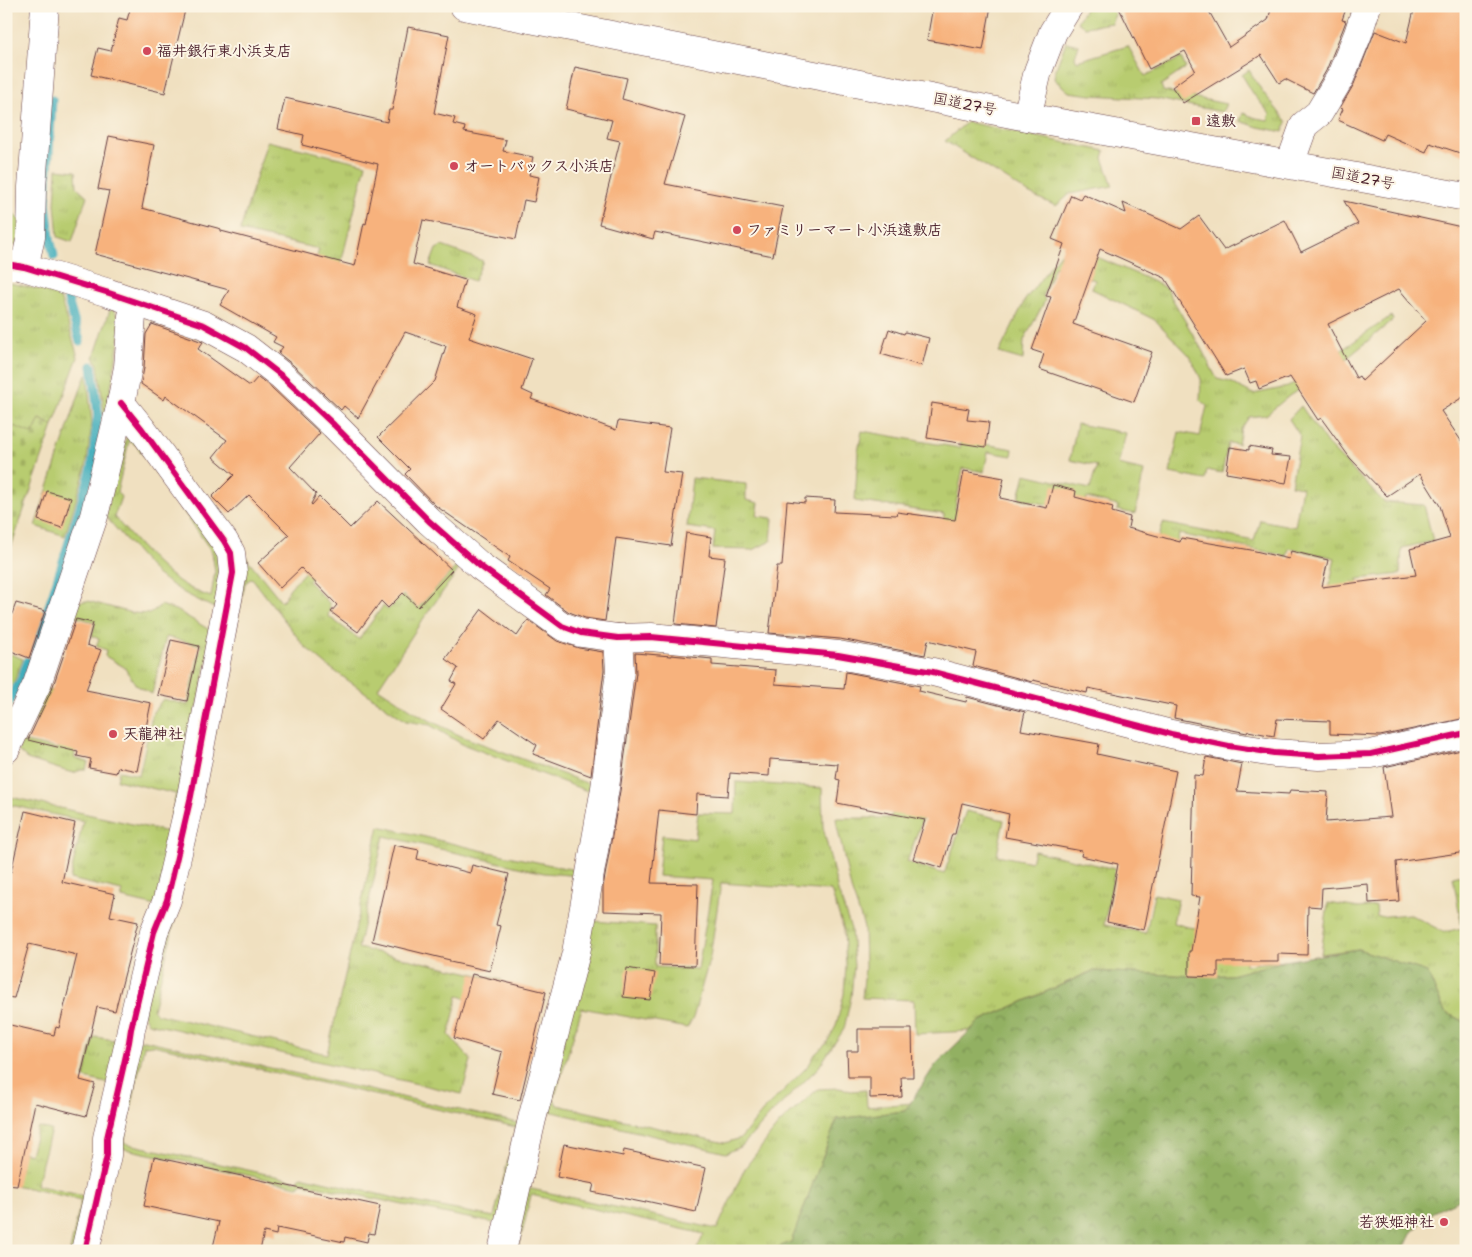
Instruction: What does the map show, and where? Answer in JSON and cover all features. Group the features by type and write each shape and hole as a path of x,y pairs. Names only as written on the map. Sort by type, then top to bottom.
{"main road":[{"path":"45,6 32,187 31,237 15,266 108,293 204,325 246,348 282,376 334,425 429,521 480,566 562,626 581,633 618,638 651,637 838,655 933,672 1171,734 1274,753 1320,756 1371,754 1466,733"},
{"name":"国道27号","path":"464,6 551,15 1028,116 1466,197"},
{"path":"1028,116 1038,71 1054,32 1068,6"},
{"path":"1290,164 1304,125 1319,113 1340,78 1367,6"},
{"path":"6,749 37,684 94,516 121,403 128,367 132,316 137,303"},
{"path":"85,1251 107,1156 107,1138 130,1042 130,1028 154,932 167,900 191,796 233,573 231,553 224,541 121,403"},
{"path":"502,1251 532,1119 576,952 605,788 620,671 618,638"}],"green space":[{"path":"1087,6 1111,6 1115,15 1111,23 1085,27 1077,22"},
{"path":"1066,42 1079,45 1075,57 1077,61 1128,46 1145,76 1181,58 1186,68 1161,85 1163,91 1226,104 1222,112 1157,99 1069,92 1054,79 1055,71"},
{"path":"1249,70 1262,91 1287,122 1283,132 1240,121 1243,113 1268,120 1270,114 1254,95 1242,75"},
{"path":"967,122 1105,151 1103,158 1113,186 1070,194 1056,206 1030,194 945,141"},
{"path":"267,141 366,164 340,267 309,285 319,249 240,231"},
{"path":"57,169 76,171 77,187 87,196 72,242 58,237 55,204"},
{"path":"6,205 22,223 16,244 10,248 6,248"},
{"path":"442,246 483,261 474,281 430,265 436,249"},
{"path":"1061,252 1097,257 1166,288 1217,379 1230,382 1253,394 1288,387 1391,316 1393,320 1345,360 1289,396 1266,415 1249,417 1241,429 1238,444 1228,443 1222,473 1207,470 1205,480 1170,473 1179,432 1200,436 1207,406 1200,400 1201,379 1190,356 1155,320 1092,289 1095,280 1055,266 1043,295 1045,301 1024,340 1023,360 999,353 1025,300"},
{"path":"6,282 59,294 78,357 53,426 40,419 33,435 14,427 6,442"},
{"path":"111,307 117,315 121,329 103,434 104,412 98,365 94,357"},
{"path":"87,374 92,423 86,468 65,536 35,526"},
{"path":"1301,406 1327,444 1384,502 1424,505 1433,541 1402,548 1400,574 1358,579 1361,613 1326,604 1335,558 1289,548 1287,556 1179,534 1170,577 1139,609 1163,523 1254,541 1260,520 1295,527 1302,487 1291,485 1300,436 1289,419"},
{"path":"40,419 53,426 6,562 6,443 14,426 33,434"},
{"path":"1077,424 1126,433 1118,465 1144,471 1135,514 1117,510 1118,506 1087,498 1083,513 1019,498 1025,474 1090,489 1097,466 1070,460"},
{"path":"862,431 960,448 962,440 1013,449 1012,456 988,452 984,472 963,468 955,509 980,514 943,527 944,514 855,501 858,452"},
{"path":"128,432 223,555 218,610 184,593 156,574 105,516","holes":["129,441 136,445 212,552 215,571 211,597 196,591 169,574 146,553 114,517 121,497 117,492"]},
{"path":"692,478 746,484 746,500 759,503 757,516 773,518 771,541 753,550 713,549 715,531 687,527"},
{"path":"337,550 308,581 329,603 328,616 359,639 383,606 388,610 403,595 418,608 456,567 459,569 421,622 378,688 421,716 461,736 597,787 582,876 544,873 384,836 358,948 502,980 496,1005 458,996 449,1035 471,1060 462,1094 148,1023 143,1014 241,551 282,602 290,588 310,566","holes":["252,578 304,646 329,667 406,721 430,725 462,744 590,792 575,870 379,826 327,1054 157,1014 153,1010 179,903 245,583"]},
{"path":"88,601 132,613 149,614 161,605 178,611 213,632 156,906 122,898 122,891 70,879 83,821 6,804 6,796 168,832 176,794 117,780 119,771 139,775 153,712 163,699 188,705 201,645 166,637 152,694 136,685 124,667 105,656 106,650 96,646 99,639 92,636 95,622 70,615 74,602"},
{"path":"6,652 23,659 15,680 6,695"},
{"path":"44,688 85,704 74,758 88,762 86,770 73,773 27,759 18,751 20,742 58,749 63,728 35,721 34,713"},
{"path":"736,782 822,788 823,827 838,891 851,929 854,966 851,997 844,1029 818,1068 770,1115 742,1146 726,1153 549,1111 547,1101 594,921 655,926 655,967 698,969 713,880 658,876 662,835 695,839 698,813 735,814","holes":["721,883 831,891 844,930 846,966 844,994 836,1026 826,1044 815,1054 809,1065 764,1110 741,1138 725,1143 557,1105 554,1099 582,1008 687,1028 693,1018 710,957"]},
{"path":"896,810 923,817 907,862 944,874 966,811 1004,820 997,855 1031,862 1034,851 1115,869 1104,925 1146,933 1154,894 1178,899 1173,923 1226,932 1245,929 1245,965 1285,961 1231,975 1192,976 1092,971 980,1021 969,1031 915,1034 914,1000 862,998 865,968 864,927 851,889 836,818 889,818"},
{"path":"1466,874 1466,1023 1445,1012 1427,972 1358,949 1321,954 1328,903 1359,908 1376,906 1377,917 1409,914 1444,932 1462,928 1453,877"},
{"path":"1358,949 1427,972 1445,1012 1466,1023 1466,1197 1433,1212 1412,1232 1403,1251 768,1251 791,1242 837,1119 905,1111 936,1064 980,1021 1093,971 1192,976 1231,975 1285,961"},
{"path":"94,1037 122,1041 111,1084 84,1078"},
{"path":"144,1040 523,1124 498,1224 303,1183 298,1186 121,1148 116,1139 137,1041","holes":["153,1045 516,1127 494,1217 403,1200 301,1176 298,1181 124,1143 144,1046"]},
{"path":"839,1088 851,1091 866,1090 867,1107 911,1103 905,1111 837,1119 791,1243 768,1251 696,1251 704,1234 531,1195 518,1251 512,1251 527,1188 717,1229 745,1168 779,1124 818,1089"},
{"path":"38,1127 51,1130 36,1185 88,1197 76,1251 70,1251 81,1200 6,1183 6,1148 30,1154"}],"building":[{"name":"福井銀行東小浜支店","path":"131,6 186,6 165,93 91,75 98,48 111,51 119,18 127,20"},
{"path":"933,6 991,6 983,50 927,40"},
{"path":"1118,6 1206,6 1229,47 1268,20 1272,6 1347,6 1342,20 1346,21 1343,29 1326,71 1313,93 1285,79 1279,83 1261,55 1183,103 1172,87 1195,70 1185,51 1149,69"},
{"path":"1415,6 1466,6 1466,155 1430,143 1426,152 1385,134 1382,140 1338,120 1343,109 1340,108 1354,84 1375,31 1406,43"},
{"path":"408,27 449,35 434,113 455,118 453,124 465,127 464,132 506,140 503,151 533,157 529,175 539,177 534,202 524,200 516,239 423,220 413,264 465,280 457,307 477,314 469,338 532,359 522,390 533,395 531,399 616,430 618,421 670,428 663,472 682,474 671,546 616,538 605,621 585,618 569,612 546,595 550,589 508,561 510,557 436,506 405,474 410,469 378,437 435,381 446,346 405,332 358,418 344,406 341,410 278,353 283,347 273,342 276,337 220,305 229,290 95,254 109,191 98,189 109,136 154,145 142,208 355,266 378,164 302,145 304,135 278,129 285,98 387,122 389,110 392,110"},
{"path":"575,67 627,78 622,99 685,117 665,184 783,207 773,256 655,232 653,239 599,224 620,141 607,138 612,120 566,109"},
{"path":"1083,194 1126,213 1123,203 1181,229 1199,216 1224,250 1285,220 1301,252 1358,224 1344,201 1466,228 1466,395 1441,411 1466,448 1466,718 1380,736 1330,734 1330,721 1277,719 1274,736 1248,731 1247,733 1174,718 1176,706 1088,688 1087,693 1033,680 1032,682 973,666 976,652 928,640 925,655 840,639 769,633 777,566 782,566 787,501 805,503 805,498 835,500 834,512 896,515 897,512 955,520 964,471 1004,478 1000,498 1047,508 1053,485 1076,491 1075,497 1113,507 1112,512 1130,517 1128,528 1180,542 1181,538 1251,550 1289,559 1291,551 1328,560 1322,587 1416,575 1410,549 1450,538 1440,506 1420,474 1387,496 1350,458 1321,418 1318,420 1290,377 1259,389 1256,381 1250,383 1244,369 1226,376 1165,278 1100,249 1073,324 1152,352 1134,402 1039,369 1044,354 1032,350 1051,297 1046,296 1064,244 1052,239 1071,195 1080,199","holes":["1399,289 1426,321 1362,381 1359,376 1356,378 1328,324"]},
{"path":"152,324 203,342 198,349 250,386 258,377 320,433 290,467 316,494 312,505 319,497 350,528 378,501 452,570 418,607 403,593 388,608 381,601 358,632 331,612 337,605 301,568 280,588 258,563 289,535 249,495 229,514 212,497 234,475 213,457 227,440 166,396 164,400 141,384 146,334"},
{"path":"889,329 904,334 905,332 929,338 922,366 881,354"},
{"path":"932,403 969,409 967,420 989,422 986,447 927,438"},
{"path":"1249,446 1272,450 1271,455 1291,457 1286,483 1226,473 1230,447 1249,450"},
{"path":"47,491 71,498 62,528 38,520"},
{"path":"686,533 711,537 709,556 725,558 716,628 675,624"},
{"path":"16,603 45,611 29,658 6,649 6,630"},
{"path":"482,609 517,636 528,620 557,641 579,648 603,652 604,670 591,776 533,754 537,745 499,719 484,739 441,709 456,684 451,681 458,668 445,659"},
{"path":"76,619 93,623 87,645 101,650 86,690 151,703 137,771 118,767 116,773 89,768 91,759 77,756 78,752 28,740 52,689"},
{"path":"171,640 199,646 187,701 158,695"},
{"path":"635,653 712,659 712,665 776,670 775,684 844,689 846,672 920,686 919,691 966,702 967,697 1025,712 1021,730 1099,744 1097,754 1176,771 1144,930 1107,922 1118,864 1081,856 1082,851 1005,837 1009,814 962,803 955,834 952,834 942,868 913,859 925,820 837,803 840,780 836,779 838,764 770,759 769,776 730,773 728,796 697,794 696,814 659,810 651,883 698,884 695,966 659,965 661,913 603,911 603,887 620,791 636,673"},
{"path":"1466,749 1466,852 1396,862 1399,901 1369,903 1368,884 1322,888 1321,907 1308,906 1307,955 1278,954 1278,962 1218,962 1218,977 1189,976 1189,951 1191,951 1200,897 1191,896 1194,775 1203,776 1206,757 1242,764 1237,791 1289,794 1290,790 1328,792 1326,822 1391,817 1384,767"},
{"path":"25,811 75,823 62,882 115,894 110,916 138,922 115,1011 97,1007 80,1080 95,1084 86,1116 35,1103 17,1186 6,1185 6,1024 54,1035 56,1027 59,1028 77,955 29,944 14,998 6,997 6,871 11,872"},
{"path":"394,845 419,850 417,859 470,873 472,865 509,874 496,925 501,926 490,971 372,941"},
{"path":"627,968 655,973 650,1000 623,997"},
{"path":"472,974 546,992 520,1100 492,1094 502,1052 454,1038"},
{"path":"858,1029 912,1029 913,1077 901,1077 902,1097 870,1098 870,1077 848,1077 847,1051 858,1051"},
{"path":"564,1144 623,1156 624,1150 706,1168 696,1212 592,1192 594,1184 557,1177"},
{"path":"154,1157 380,1206 374,1234 369,1233 367,1242 345,1237 344,1242 277,1228 276,1235 264,1232 260,1251 212,1251 219,1222 144,1206"}],"waterway":[{"path":"52,100 46,202 54,256"},
{"path":"68,300 80,341"},
{"path":"6,708 21,680 50,603 92,468 98,413 92,366"}],"cycle path":[{"path":"6,264 24,267 109,293 204,325 246,348 282,376 334,425 429,521 480,566 562,626 581,633 618,638 651,637 838,655 933,672 1171,734 1274,753 1319,756 1371,754 1466,733"},
{"path":"85,1251 107,1155 107,1138 131,1029 154,932 167,900 191,796 233,573 231,553 224,541 121,403"}],"place":[{"name":"福井銀行東小浜支店","path":"147,51"},
{"name":"遠敷","path":"1196,121"},
{"name":"オートバックス小浜店","path":"454,166"},
{"name":"ファミリーマート小浜遠敷店","path":"737,230"},
{"name":"天龍神社","path":"113,734"},
{"name":"若狭姫神社","path":"1444,1222"}]}
